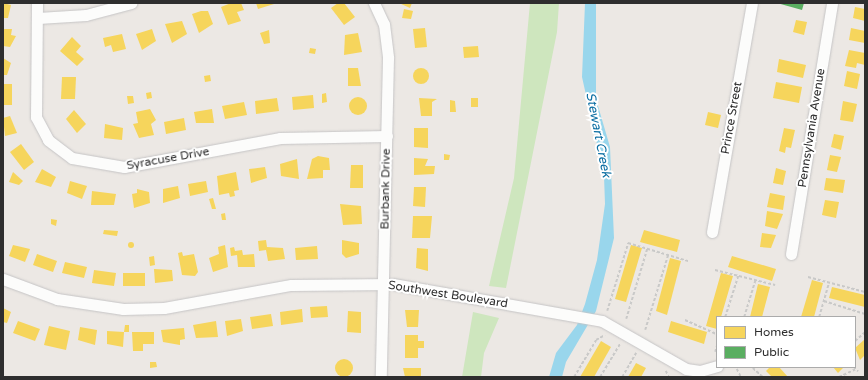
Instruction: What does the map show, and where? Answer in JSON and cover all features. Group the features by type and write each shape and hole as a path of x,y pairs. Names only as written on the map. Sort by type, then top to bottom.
{"street":[{"name":"Syracuse Drive","path":"38,3 34,102 37,124 57,150 80,161 124,167 280,138 387,136"},
{"path":"38,18 86,15 131,3"},
{"name":"Burbank Drive","path":"374,3 387,41 385,284 381,377"},
{"name":"Prince Street","path":"712,232 752,3"},
{"name":"Pennsylvania Avenue","path":"791,254 832,3"},
{"name":"Southwest Boulevard","path":"3,279 57,299 124,309 170,307 291,285 385,284 576,316 604,318 686,369 700,371 716,366"}],"path":[{"path":"604,318 628,243 688,261"},
{"path":"626,319 647,249"},
{"path":"645,330 668,255"},
{"path":"715,270 776,285"},
{"path":"725,316 738,276"},
{"path":"808,277 865,292"},
{"path":"744,316 755,280"},
{"path":"819,316 829,282"},
{"path":"824,301 865,314"},
{"path":"685,320 716,334"},
{"path":"856,340 865,332"},
{"path":"574,377 596,340 605,334"},
{"path":"600,377 620,344"},
{"path":"622,377 636,353"},
{"path":"753,368 763,377"},
{"path":"839,377 855,368 858,371"},
{"path":"737,369 741,377"},
{"path":"666,371 669,377"}],"green space":[{"path":"530,3 559,3 557,32 506,288 489,286 514,178"},
{"path":"473,312 499,318 484,353 481,377 462,377"}],"water":[{"name":"Stewart Creek","path":"585,3 596,3 596,99 610,147 614,238 596,311 566,362 562,377 549,377 556,353 577,325 585,304 597,260 605,204 604,176 582,77"}],"building: Homes":[{"path":"3,3 11,5 8,18 3,18"},
{"path":"231,3 241,3 244,10 237,12 241,21 228,25 221,7"},
{"path":"256,3 274,3 274,4 258,9"},
{"path":"338,3 344,3 355,17 344,25 331,8"},
{"path":"399,3 412,3 410,8"},
{"path":"855,7 865,9 865,21 853,18"},
{"path":"404,9 413,11 411,19 402,18"},
{"path":"201,11 208,11 213,24 199,33 192,14"},
{"path":"796,20 807,22 804,35 793,32"},
{"path":"182,21 187,34 172,43 165,24"},
{"path":"425,28 427,47 415,48 413,29"},
{"path":"851,28 865,31 865,43 849,40"},
{"path":"3,29 12,29 11,35 16,36 10,47 3,46"},
{"path":"152,29 156,41 142,50 136,34"},
{"path":"269,30 270,43 264,44 260,33"},
{"path":"358,33 362,52 344,55 345,35"},
{"path":"122,34 126,49 113,52 111,45 105,47 103,38"},
{"path":"72,37 81,46 76,52 84,59 77,66 60,51"},
{"path":"478,46 479,57 464,58 463,47"},
{"path":"310,48 316,49 315,54 309,53"},
{"path":"849,50 865,53 865,65 857,63 856,68 845,66"},
{"path":"3,58 11,63 7,75 3,75"},
{"path":"779,59 806,65 803,78 777,72"},
{"path":"348,68 358,68 361,86 348,86"},
{"path":"418,68 424,68 429,73 427,82 424,84 418,84 413,79 413,73"},
{"path":"847,71 860,74 857,89 844,86"},
{"path":"210,75 211,81 205,82 204,76"},
{"path":"62,77 76,77 75,99 61,99"},
{"path":"776,82 802,87 799,103 773,98"},
{"path":"3,84 12,84 12,105 3,105"},
{"path":"151,92 152,98 147,99 146,93"},
{"path":"326,93 327,102 322,103 322,94"},
{"path":"313,95 314,108 293,110 292,97"},
{"path":"127,96 133,96 134,103 128,104"},
{"path":"358,97 364,100 367,106 364,112 358,115 352,112 349,106 352,100"},
{"path":"277,98 279,111 256,114 255,101"},
{"path":"419,98 437,99 432,102 432,116 421,116"},
{"path":"471,98 478,98 478,107 471,107"},
{"path":"450,100 455,101 456,112 450,112"},
{"path":"843,101 857,104 853,122 840,120"},
{"path":"244,102 247,115 225,119 222,106"},
{"path":"150,109 156,120 151,124 154,135 139,138 133,124 138,123 136,112"},
{"path":"212,109 214,123 196,123 194,112"},
{"path":"74,110 86,124 77,133 66,119"},
{"path":"708,112 721,115 718,128 705,125"},
{"path":"10,116 17,133 5,136 3,118"},
{"path":"184,118 186,130 166,134 164,122"},
{"path":"105,124 123,128 122,140 104,138"},
{"path":"414,128 428,128 428,148 414,147"},
{"path":"784,128 795,130 791,148 786,147 785,153 779,151"},
{"path":"834,134 844,136 841,150 831,147"},
{"path":"21,144 34,162 24,170 10,152"},
{"path":"444,154 450,155 449,160 444,160"},
{"path":"830,155 841,157 837,172 827,170"},
{"path":"318,156 329,158 330,170 323,170 323,178 307,179 312,159"},
{"path":"414,158 428,159 425,166 435,166 434,174 414,175"},
{"path":"297,159 299,179 281,176 280,164"},
{"path":"351,165 363,165 363,188 350,188"},
{"path":"265,167 267,178 251,183 249,169"},
{"path":"776,168 786,171 783,185 773,183"},
{"path":"42,169 56,177 51,187 35,182"},
{"path":"13,172 23,181 19,185 9,182"},
{"path":"236,172 239,190 234,191 235,196 230,197 229,193 219,195 217,176"},
{"path":"826,178 845,180 843,193 824,190"},
{"path":"70,181 87,186 82,199 67,193"},
{"path":"206,181 208,192 190,196 188,184"},
{"path":"178,186 180,198 163,203 163,189"},
{"path":"414,187 426,187 425,207 413,206"},
{"path":"137,189 149,192 150,203 134,208 132,194 137,193"},
{"path":"92,191 116,194 114,205 91,205"},
{"path":"770,193 785,196 783,210 767,207"},
{"path":"213,198 216,209 212,209 209,199"},
{"path":"825,200 839,202 836,218 822,215"},
{"path":"340,204 361,206 362,224 343,225"},
{"path":"767,211 783,214 777,229 765,226"},
{"path":"225,213 226,220 222,220 221,214"},
{"path":"413,216 432,216 430,238 412,238"},
{"path":"51,219 57,220 56,226 51,224"},
{"path":"104,230 118,231 117,236 103,234"},
{"path":"644,230 680,240 677,252 640,242"},
{"path":"762,233 776,235 771,248 760,247"},
{"path":"266,240 267,247 283,248 285,259 268,261 266,250 259,251 258,241"},
{"path":"342,240 359,243 359,254 346,258 342,254"},
{"path":"131,242 134,245 131,248 128,245"},
{"path":"13,245 30,249 25,262 9,256"},
{"path":"225,245 228,267 213,272 209,258 219,254 218,247"},
{"path":"631,245 642,248 626,302 615,299"},
{"path":"317,246 318,259 296,260 295,248"},
{"path":"234,247 235,251 242,250 243,255 254,254 255,267 238,267 237,255 231,256 230,248"},
{"path":"417,248 428,249 428,271 416,268"},
{"path":"182,252 183,256 194,254 198,272 195,276 182,275 178,253"},
{"path":"37,254 57,261 53,272 33,265"},
{"path":"154,256 155,265 150,266 149,257"},
{"path":"732,256 776,269 772,281 728,267"},
{"path":"670,258 681,261 667,315 656,311"},
{"path":"65,262 87,267 84,278 62,273"},
{"path":"154,269 172,270 173,281 155,283"},
{"path":"94,270 116,273 114,286 92,283"},
{"path":"123,273 145,273 145,286 123,286"},
{"path":"721,273 733,276 721,316 716,316 716,329 706,326"},
{"path":"812,280 823,283 814,316 801,316"},
{"path":"758,284 770,287 762,316 750,316"},
{"path":"832,287 865,295 865,307 829,298"},
{"path":"327,306 328,317 311,318 310,307"},
{"path":"3,308 11,312 7,323 3,322"},
{"path":"302,309 303,322 281,325 280,312"},
{"path":"405,310 419,310 418,327 407,327"},
{"path":"348,311 361,312 361,333 347,332"},
{"path":"271,314 273,326 252,329 250,317"},
{"path":"241,319 243,331 227,336 225,321"},
{"path":"18,321 40,329 35,341 13,333"},
{"path":"216,321 218,337 196,338 193,325"},
{"path":"671,321 707,332 704,344 668,332"},
{"path":"125,325 129,325 129,332 124,332"},
{"path":"49,326 70,331 66,350 44,345"},
{"path":"80,327 97,330 95,345 78,340"},
{"path":"184,328 185,339 180,340 180,345 163,342 161,330"},
{"path":"107,331 124,332 123,347 107,344"},
{"path":"132,332 154,332 154,344 143,344 143,351 133,351"},
{"path":"405,335 418,335 418,341 424,341 424,348 418,348 418,358 405,358"},
{"path":"865,339 865,355 860,360 856,350 856,347"},
{"path":"601,341 611,347 594,377 580,377"},
{"path":"340,359 348,359 353,364 351,375 348,377 340,377 335,372 335,364"},
{"path":"150,362 156,362 157,367 150,368"},
{"path":"636,363 646,368 641,377 628,377"},
{"path":"403,368 421,368 421,377 405,377"},
{"path":"769,368 780,368 788,377 772,377 766,371"},
{"path":"834,368 843,368 838,373"}],"building: Public":[{"path":"777,3 804,3 802,10"}]}
